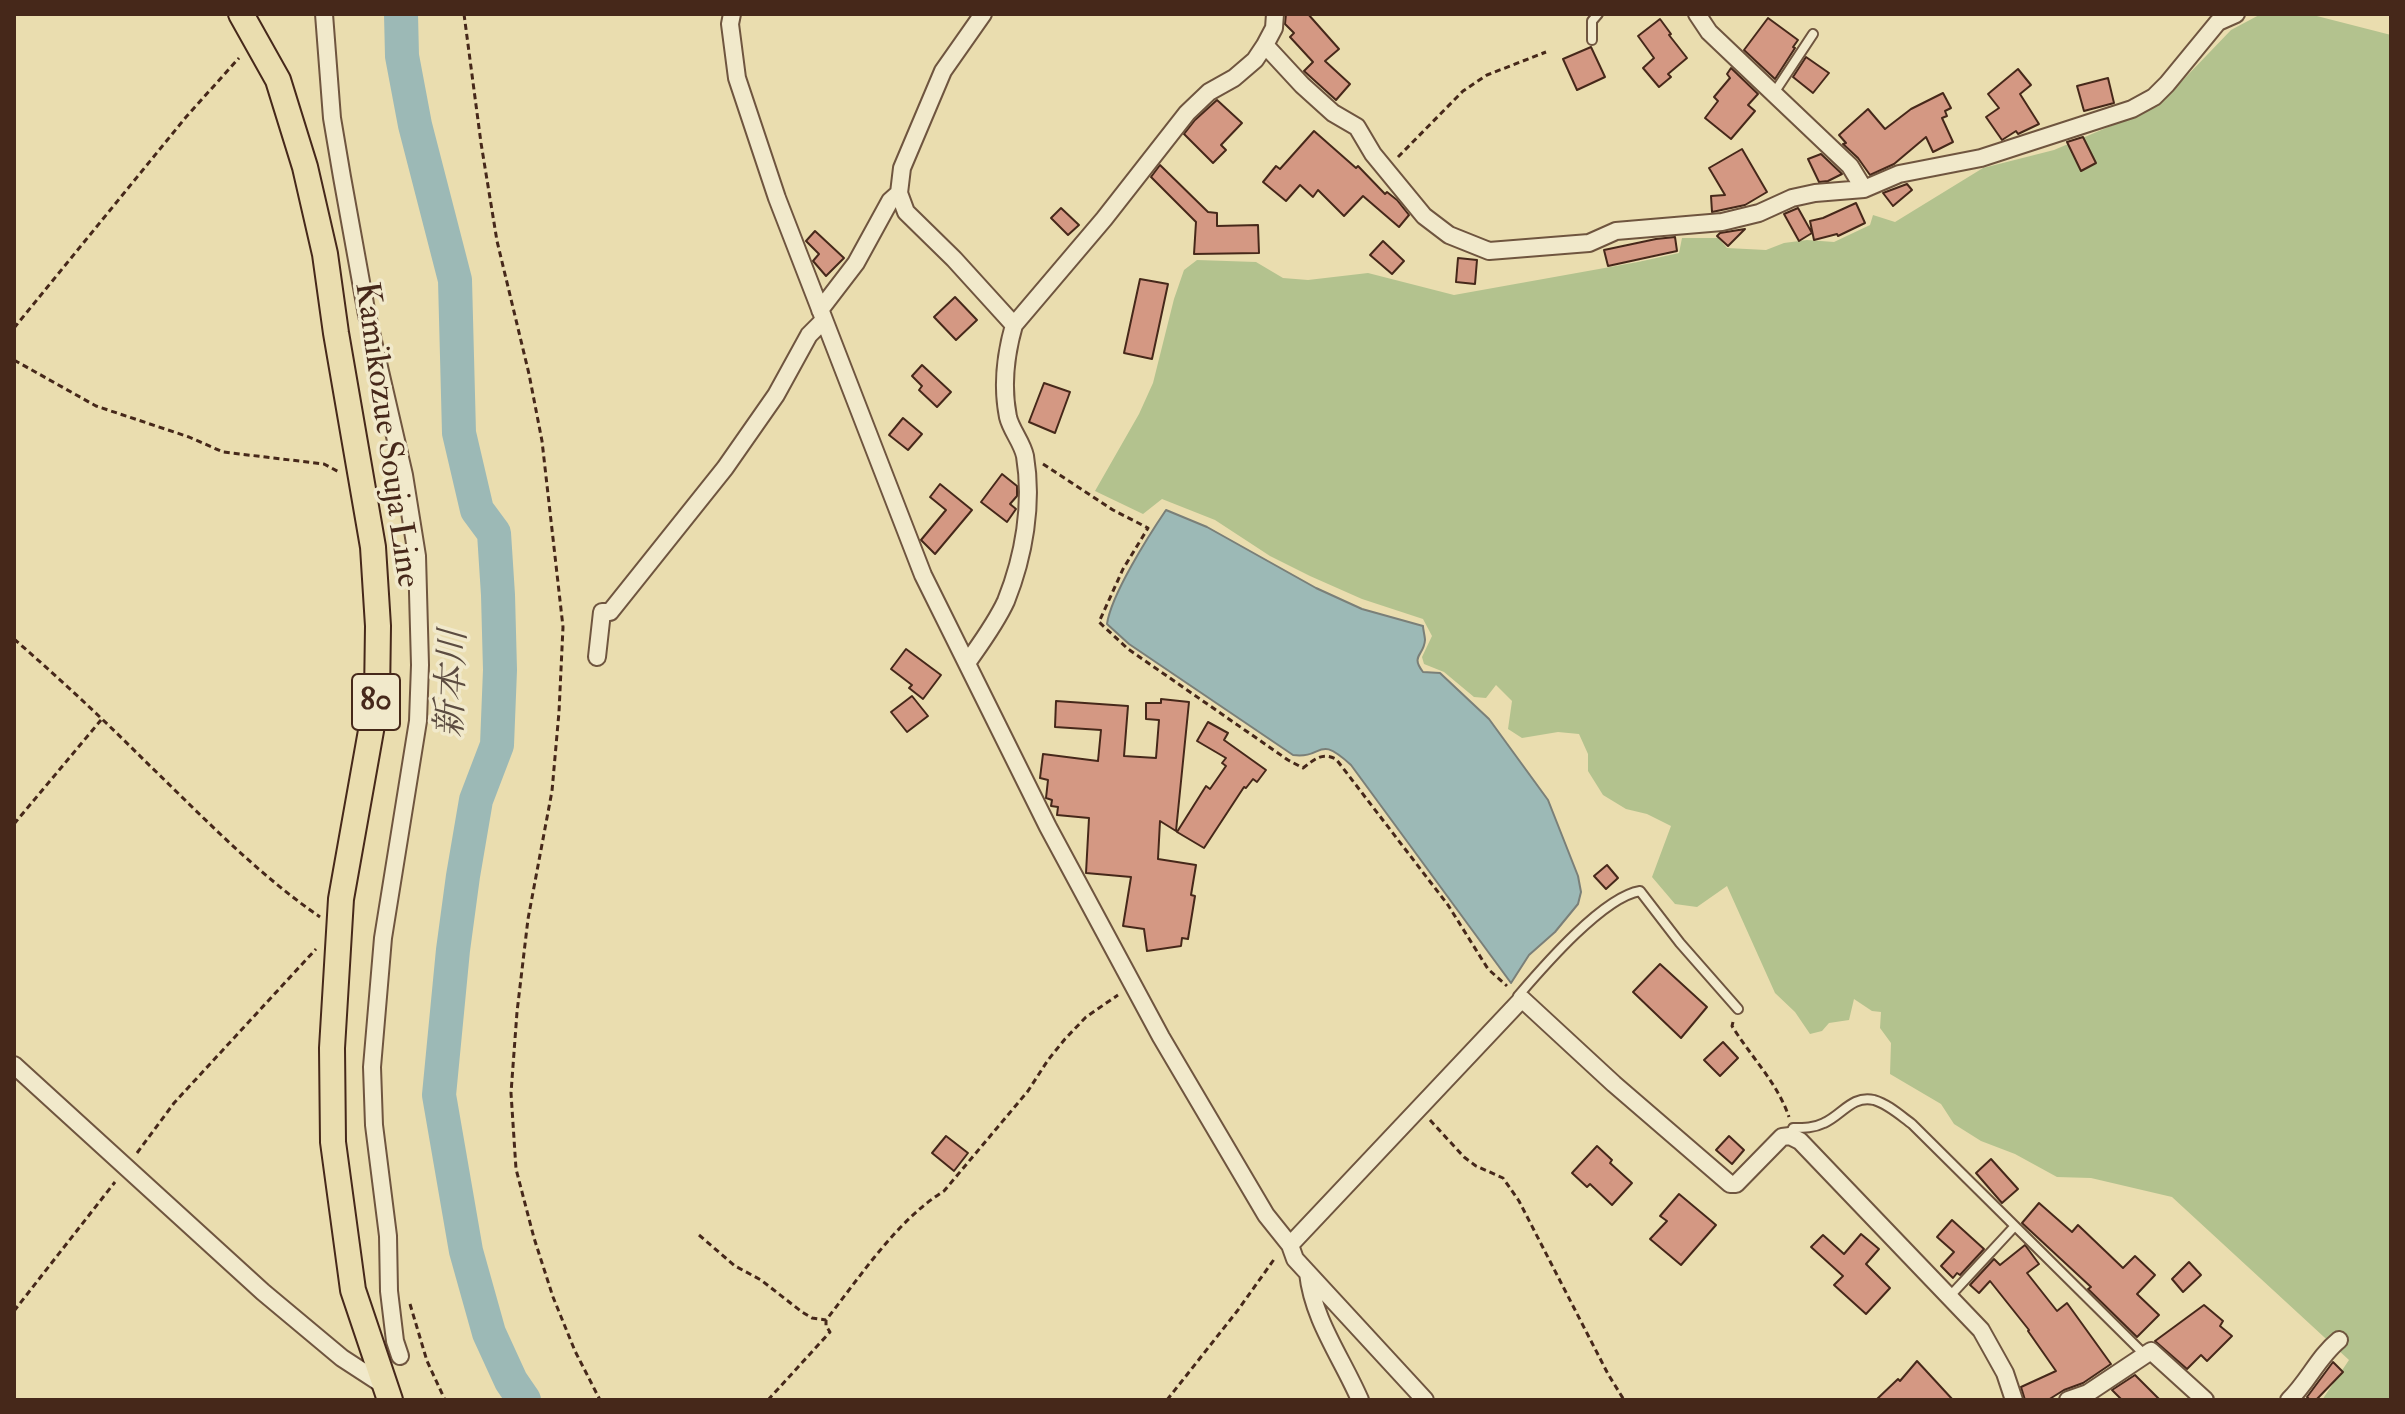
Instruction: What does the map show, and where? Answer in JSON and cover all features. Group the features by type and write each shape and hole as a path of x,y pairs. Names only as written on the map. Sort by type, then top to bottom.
{"main road":[{"name":"Kamikozue Souja Line","path":"241,14 278,80 305,167 325,254 373,547 378,626 377,697 338,929 332,1048 333,1142 353,1290 387,1393"}],"street":[{"path":"324,14 332,118 342,177 367,315 404,475 417,556 418,721 383,938 372,1067 374,1125 388,1236 389,1291 395,1341 400,1356"},
{"path":"732,14 730,24 737,78 777,198 923,575 1048,827 1161,1037 1266,1215 1290,1245 1295,1259 1425,1400"},
{"path":"983,14 943,71 902,168 899,193 906,212 1014,325"},
{"path":"967,663 1005,601 1025,534 1029,492 1024,453 1008,418 1005,384 1014,325 1104,219 1187,113 1209,92 1234,78 1255,60 1274,28 1275,14"},
{"path":"1697,14 1709,32 1850,166 1864,189"},
{"path":"1265,45 1333,113 1357,127 1373,154 1424,216 1449,235 1489,251 1589,243 1616,231 1722,222 1759,213 1792,198 1864,189 1899,174 1981,158 2132,109 2154,97 2218,22 2236,14"},
{"path":"597,657 602,612 610,612 725,468 776,395 890,201 899,193"},
{"path":"1290,1245 1522,999 1730,1184 1736,1184 1782,1137 1792,1132 1981,1330 2005,1373 2014,1400"},
{"path":"14,1065 263,1292 387,1393"},
{"path":"1308,1273 1310,1292 1321,1322 1360,1400"},
{"path":"2289,1400 2325,1351 2339,1340"},
{"path":"2068,1400 2088,1393 2151,1351 2205,1400"}],"lane":[{"path":"1592,40 1592,21 1598,14"},
{"path":"1773,94 1813,34"},
{"path":"1518,996 1580,929 1615,903 1640,891 1680,943 1738,1009"},
{"path":"1792,1132 1826,1123 1838,1116 1848,1104 1867,1099 1877,1101 1912,1124 2144,1354"},
{"path":"1949,1297 2014,1227"}],"path":[{"path":"464,14 497,241 527,361 542,441 563,627 552,791 528,919 517,1012 511,1093 516,1169 553,1297 575,1351 600,1400"},
{"path":"14,328 186,117 256,39"},
{"path":"1386,170 1463,91 1487,75 1546,52"},
{"path":"14,360 96,406 189,437 223,452 324,464 364,485"},
{"path":"1024,453 1113,510 1148,528 1123,569 1099,622 1106,630 1128,649 1288,760 1303,768 1318,756 1328,755 1336,759 1448,905 1488,969 1518,996"},
{"path":"14,639 210,826 303,905 338,929 174,1103 14,1311"},
{"path":"14,824 101,720"},
{"path":"768,1400 830,1332 826,1320 881,1250 930,1200 944,1191 1028,1091 1065,1039 1098,1008 1134,987"},
{"path":"1738,1009 1732,1026 1783,1100 1792,1132"},
{"path":"1419,1108 1464,1157 1503,1178 1519,1201 1601,1362 1624,1400"},
{"path":"699,1235 735,1266 761,1280 802,1312 812,1318 826,1320"},
{"path":"1167,1400 1277,1255 1290,1245"},
{"path":"409,1299 427,1361 445,1400"}],"green space":[{"path":"2261,14 2309,14 2391,35 2391,1400 2322,1400 2349,1360 2172,1197 2091,1178 2057,1177 2015,1154 1981,1141 1954,1124 1941,1104 1890,1074 1891,1043 1880,1028 1881,1012 1872,1011 1854,999 1849,1020 1829,1023 1822,1031 1810,1034 1795,1012 1775,993 1727,886 1697,907 1675,904 1652,877 1671,826 1647,814 1626,809 1603,795 1588,771 1588,754 1579,734 1558,732 1522,738 1508,729 1512,701 1496,685 1486,698 1474,697 1444,672 1424,664 1422,657 1432,636 1423,619 1362,599 1310,576 1270,556 1215,520 1162,499 1143,514 1095,491 1153,383 1184,270 1197,260 1256,262 1283,278 1308,280 1368,273 1454,295 1679,253 1682,238 1718,238 1727,248 1766,250 1784,243 1807,240 1834,242 1870,225 1873,215 1895,222 1983,168 2054,150 2158,106 2231,30"}],"water":[{"path":"1166,510 1207,527 1316,588 1362,609 1423,626 1425,640 1418,659 1419,666 1423,672 1440,673 1489,719 1548,800 1578,876 1581,892 1578,904 1555,932 1529,955 1511,983 1351,765 1332,750 1293,755 1129,644 1107,624 1123,582"}],"building":[{"path":"1286,14 1308,14 1339,49 1325,61 1350,84 1336,100 1304,71 1313,62 1290,37 1294,33 1285,24"},
{"path":"1768,18 1798,40 1775,79 1744,50"},
{"path":"1660,19 1687,58 1668,74 1671,77 1659,87 1643,68 1654,58 1638,36"},
{"path":"1591,47 1605,77 1577,90 1563,59"},
{"path":"1806,57 1829,73 1813,93 1793,77"},
{"path":"1731,68 1758,94 1748,105 1755,111 1731,139 1705,118 1718,101 1714,97 1730,78 1727,74"},
{"path":"2018,69 2031,85 2020,94 2039,124 2018,134 2016,131 2002,140 1986,117 1999,108 1988,94"},
{"path":"2108,78 2114,103 2084,111 2077,86"},
{"path":"1943,93 1951,108 1945,111 1947,116 1942,118 1953,142 1933,152 1926,137 1894,164 1870,175 1843,144 1846,143 1839,135 1868,109 1885,129 1911,109"},
{"path":"1217,100 1242,123 1221,145 1226,150 1213,163 1184,134"},
{"path":"1314,131 1356,168 1358,166 1385,194 1387,192 1397,200 1409,215 1399,227 1363,196 1344,216 1318,190 1313,197 1300,185 1286,201 1263,182 1276,166 1280,169"},
{"path":"2083,137 2096,163 2081,171 2067,142"},
{"path":"1742,149 1767,192 1745,205 1712,212 1711,196 1725,195 1709,168"},
{"path":"1821,154 1842,174 1819,182 1808,159"},
{"path":"1160,165 1208,212 1217,213 1217,226 1258,225 1259,253 1194,254 1196,222 1151,177"},
{"path":"1907,184 1912,190 1893,206 1883,193"},
{"path":"1856,203 1865,223 1838,236 1814,240 1810,221"},
{"path":"1061,208 1079,225 1068,235 1051,218"},
{"path":"1798,208 1812,233 1799,241 1784,214"},
{"path":"1745,229 1728,246 1717,236 1720,233"},
{"path":"815,231 844,258 826,276 813,261 819,254 806,241"},
{"path":"1675,237 1677,251 1608,266 1604,250"},
{"path":"1383,241 1404,261 1392,274 1370,255"},
{"path":"1458,258 1477,260 1475,284 1456,282"},
{"path":"1140,279 1168,284 1152,359 1124,353"},
{"path":"955,297 977,320 956,340 934,317"},
{"path":"922,365 951,392 937,407 919,390 922,386 912,376"},
{"path":"1044,383 1070,392 1055,433 1029,422"},
{"path":"903,418 922,434 908,450 889,435"},
{"path":"1002,474 1017,486 1017,496 1010,504 1016,509 1007,522 981,502"},
{"path":"940,484 972,510 935,554 921,540 946,510 930,497"},
{"path":"906,649 941,675 923,699 909,688 912,685 891,669"},
{"path":"912,696 928,716 907,732 891,712"},
{"path":"1161,699 1189,702 1176,831 1160,821 1158,859 1196,865 1191,895 1195,896 1188,939 1182,938 1181,946 1147,951 1144,929 1123,926 1131,877 1086,873 1089,818 1057,815 1058,807 1051,806 1052,800 1046,798 1048,780 1040,778 1043,754 1098,761 1101,730 1055,727 1056,701 1128,706 1124,756 1156,758 1159,720 1146,719 1146,703 1161,703"},
{"path":"1208,722 1228,733 1224,740 1266,770 1257,782 1253,779 1244,787 1204,848 1177,832 1206,786 1210,789 1226,766 1222,763 1226,758 1197,741"},
{"path":"1607,865 1618,878 1606,889 1594,876"},
{"path":"1660,964 1707,1007 1681,1038 1633,992"},
{"path":"1723,1042 1738,1058 1720,1076 1704,1060"},
{"path":"946,1136 968,1153 954,1171 932,1153"},
{"path":"1729,1136 1744,1150 1732,1164 1716,1150"},
{"path":"1597,1146 1632,1183 1612,1205 1590,1184 1587,1187 1572,1173"},
{"path":"1991,1159 2018,1189 2002,1203 1976,1173"},
{"path":"1679,1194 1716,1225 1681,1265 1650,1239 1667,1221 1660,1216"},
{"path":"2039,1203 2072,1232 2078,1225 2123,1268 2135,1256 2155,1275 2137,1294 2159,1315 2137,1337 2088,1289 2091,1287 2022,1223"},
{"path":"1952,1220 1984,1249 1960,1275 1957,1273 1953,1278 1941,1266 1954,1252 1937,1237"},
{"path":"1861,1234 1879,1249 1866,1264 1890,1288 1866,1314 1834,1285 1843,1276 1811,1247 1823,1235 1844,1254"},
{"path":"2025,1245 2039,1264 2027,1273 2057,1311 2067,1303 2111,1364 2083,1383 2048,1400 2025,1400 2021,1387 2056,1371 2029,1330 1990,1281 1979,1293 1970,1285 1994,1259 2000,1265"},
{"path":"2189,1262 2201,1275 2183,1292 2172,1279"},
{"path":"2204,1305 2223,1321 2220,1326 2232,1336 2207,1361 2201,1355 2187,1369 2155,1341"},
{"path":"1917,1361 1953,1400 1876,1400 1898,1379 1900,1381"},
{"path":"2333,1362 2343,1372 2316,1400 2310,1400 2307,1397"},
{"path":"2135,1375 2160,1400 2122,1400 2112,1390"}],"waterway":[{"name":"新本川","path":"401,14 402,56 415,125 455,280 459,433 477,510 494,533 498,595 500,670 497,745 476,800 463,876 439,1095 466,1251 489,1333 511,1381 524,1400"}]}
